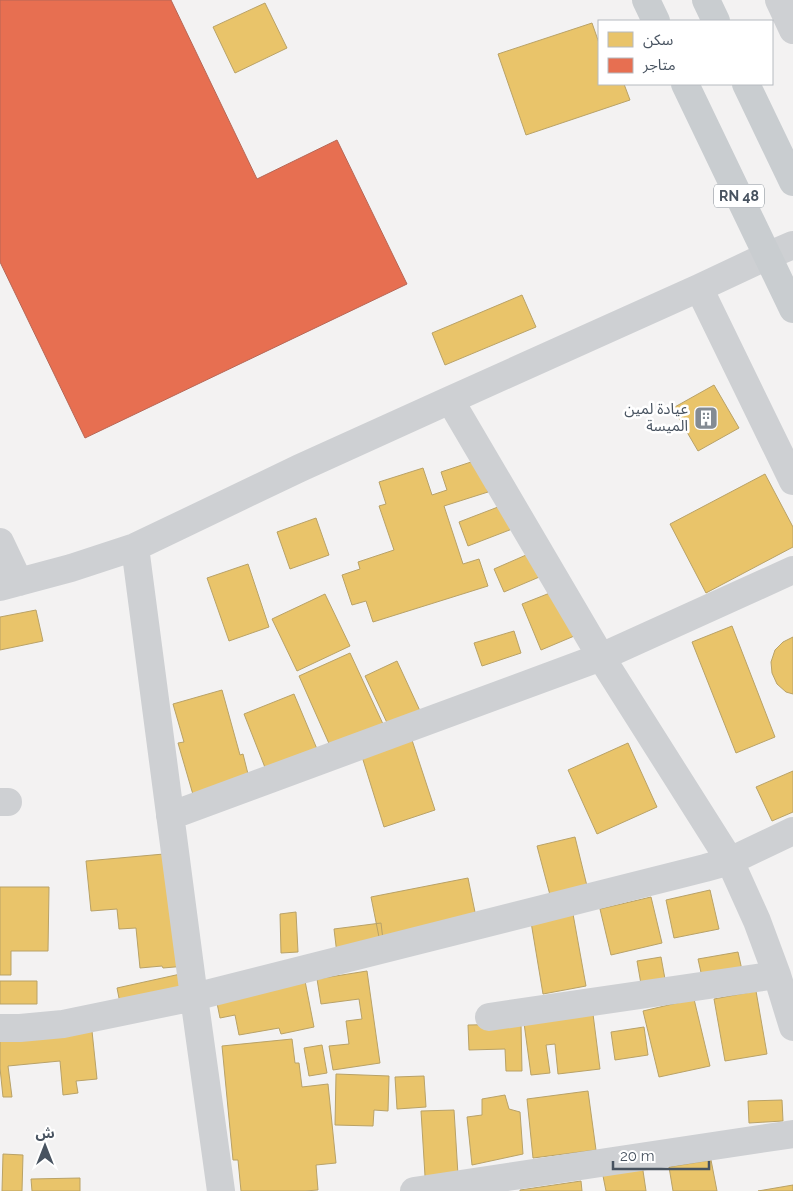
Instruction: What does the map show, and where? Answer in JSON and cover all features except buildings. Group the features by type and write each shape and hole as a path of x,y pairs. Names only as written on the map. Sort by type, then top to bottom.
{"main road":[{"path":"646,0 656,20"},
{"path":"706,0 716,20"},
{"name":"RN 48","path":"685,85 793,309"},
{"path":"746,85 791,174"}],"street":[{"path":"779,0 793,30"},
{"path":"0,542 10,584 72,568 136,547 300,468 793,245"},
{"path":"699,288 793,481"},
{"path":"450,400 601,657 730,861 757,920 793,1027"},
{"path":"136,547 221,1191"},
{"path":"170,816 601,657 793,570"},
{"path":"0,1028 63,1024 194,997 695,871 730,861 793,831"},
{"path":"489,1017 777,975"},
{"path":"414,1191 498,1185 793,1134"}],"place":[{"name":"عيادة لمين الميسة","path":"706,418"}]}
